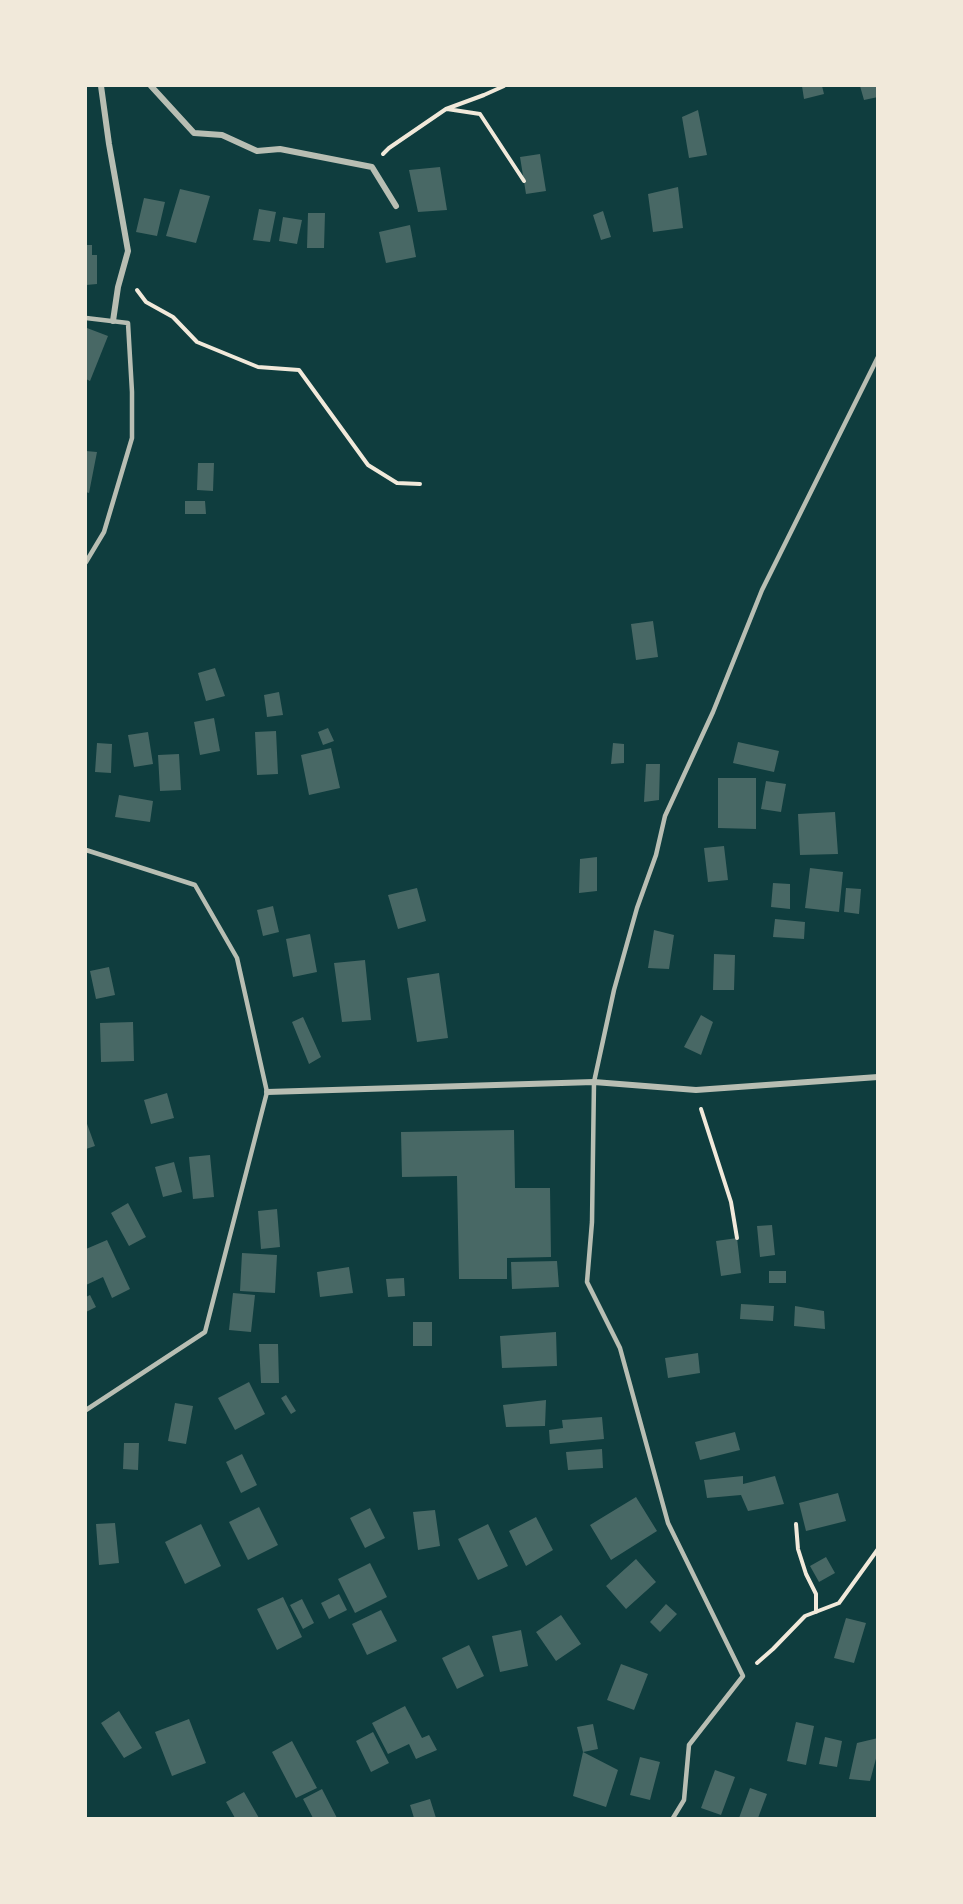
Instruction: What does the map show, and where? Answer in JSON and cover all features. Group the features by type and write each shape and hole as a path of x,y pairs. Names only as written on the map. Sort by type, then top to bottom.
{"street":[{"path":"101,86 128,251 118,287 113,321"},
{"path":"151,86 194,133 222,135 257,151 280,149 372,167 396,206"},
{"path":"267,1092 594,1082 696,1090 878,1077"}],"lane":[{"path":"86,318 128,322 132,392 132,438 104,532 86,562"},
{"path":"673,1818 684,1800 689,1744 743,1676 668,1524 620,1348 587,1282 592,1222 594,1082 614,990 637,908 656,855 665,816 713,712 762,590 878,357"},
{"path":"86,850 195,885 237,958 267,1092 205,1332 86,1410"}],"path":[{"path":"372,167 389,148 446,109 504,86"},
{"path":"446,109 480,114 524,181"},
{"path":"135,286 146,302 173,317 197,342 258,367 299,370 368,465 397,483 420,484"},
{"path":"701,1108 731,1202 737,1238"},
{"path":"796,1524 798,1549 806,1574 816,1594 816,1612"},
{"path":"743,1676 805,1616 839,1603 878,1549"}],"building":[{"path":"802,86 822,86 824,94 804,99"},
{"path":"860,86 878,86 878,97 864,100"},
{"path":"698,110 707,155 689,158 682,117"},
{"path":"540,154 546,191 526,194 520,157"},
{"path":"440,167 447,210 418,212 409,170"},
{"path":"678,187 683,228 653,232 648,194"},
{"path":"180,189 210,196 196,243 166,236"},
{"path":"144,198 165,202 157,236 136,232"},
{"path":"259,209 276,212 270,242 253,240"},
{"path":"603,211 611,237 601,240 593,215"},
{"path":"308,213 325,213 324,248 307,248"},
{"path":"283,217 302,220 297,244 279,241"},
{"path":"410,225 416,257 386,263 379,232"},
{"path":"86,245 92,245 92,255 97,255 97,284 86,285"},
{"path":"87,328 108,336 90,381 86,379"},
{"path":"86,451 97,452 89,493 86,492"},
{"path":"198,463 214,463 213,491 197,490"},
{"path":"185,501 205,501 206,514 185,514"},
{"path":"653,621 658,657 636,660 631,624"},
{"path":"215,668 225,696 206,701 198,673"},
{"path":"279,692 283,715 267,717 264,695"},
{"path":"214,718 220,751 200,755 194,722"},
{"path":"328,728 334,741 323,745 318,732"},
{"path":"276,731 278,774 257,775 255,732"},
{"path":"148,732 153,764 134,767 128,735"},
{"path":"738,742 779,751 774,772 733,763"},
{"path":"97,743 112,744 111,773 95,772"},
{"path":"613,743 624,744 624,763 611,764"},
{"path":"331,748 340,788 309,795 301,755"},
{"path":"179,754 181,790 160,791 158,755"},
{"path":"646,764 660,764 659,800 644,802"},
{"path":"718,778 756,778 756,829 718,828"},
{"path":"766,781 786,784 781,812 761,809"},
{"path":"119,795 153,801 150,822 115,817"},
{"path":"835,812 838,854 800,855 798,814"},
{"path":"724,846 728,880 708,882 704,848"},
{"path":"597,857 597,891 579,893 580,859"},
{"path":"810,868 843,872 839,912 805,908"},
{"path":"773,883 790,884 790,909 771,907"},
{"path":"417,888 426,921 398,929 388,895"},
{"path":"846,888 861,889 859,914 844,912"},
{"path":"273,906 279,932 263,936 257,910"},
{"path":"775,919 805,922 804,939 773,937"},
{"path":"654,930 674,935 669,969 648,968"},
{"path":"310,934 317,972 293,977 286,939"},
{"path":"714,954 735,955 734,990 713,990"},
{"path":"365,960 371,1020 342,1022 334,963"},
{"path":"109,967 115,995 96,999 90,971"},
{"path":"439,973 448,1038 417,1042 407,978"},
{"path":"701,1015 713,1022 701,1055 684,1047"},
{"path":"303,1017 321,1057 309,1064 292,1022"},
{"path":"133,1022 134,1061 101,1062 100,1023"},
{"path":"167,1093 174,1118 151,1124 144,1100"},
{"path":"86,1121 95,1146 86,1149"},
{"path":"514,1130 515,1188 550,1188 551,1257 507,1258 507,1279 459,1279 457,1176 402,1177 401,1132"},
{"path":"210,1155 214,1197 193,1199 189,1157"},
{"path":"174,1162 182,1192 163,1197 155,1167"},
{"path":"128,1203 146,1237 129,1246 111,1213"},
{"path":"277,1209 280,1247 261,1249 258,1211"},
{"path":"772,1225 775,1255 760,1257 757,1226"},
{"path":"737,1238 741,1273 721,1276 716,1241"},
{"path":"107,1240 130,1289 112,1298 103,1277 86,1285 86,1249"},
{"path":"242,1253 277,1255 275,1293 240,1291"},
{"path":"557,1261 559,1287 512,1289 511,1262"},
{"path":"349,1267 353,1293 320,1297 317,1272"},
{"path":"769,1271 786,1271 786,1283 769,1283"},
{"path":"404,1278 405,1296 388,1297 386,1279"},
{"path":"233,1293 255,1295 251,1332 229,1330"},
{"path":"90,1295 96,1307 86,1312 86,1297"},
{"path":"741,1304 774,1306 773,1321 740,1319"},
{"path":"795,1306 824,1311 825,1329 794,1326"},
{"path":"413,1322 432,1322 432,1346 413,1346"},
{"path":"556,1332 557,1366 502,1368 500,1336"},
{"path":"259,1344 278,1344 279,1383 261,1383"},
{"path":"698,1353 700,1373 668,1378 665,1358"},
{"path":"249,1382 265,1414 235,1430 218,1398"},
{"path":"286,1395 296,1411 291,1414 281,1398"},
{"path":"546,1400 545,1426 506,1427 503,1405"},
{"path":"175,1403 193,1406 186,1444 168,1441"},
{"path":"602,1417 604,1439 550,1444 549,1430 563,1428 562,1420"},
{"path":"735,1432 740,1450 700,1460 695,1442"},
{"path":"124,1443 139,1443 138,1470 123,1469"},
{"path":"602,1449 603,1468 568,1470 566,1452"},
{"path":"242,1454 257,1485 241,1493 226,1462"},
{"path":"743,1476 743,1484 775,1476 784,1504 748,1511 741,1495 707,1498 704,1480"},
{"path":"838,1493 846,1521 806,1531 799,1503"},
{"path":"636,1497 657,1531 611,1560 590,1525"},
{"path":"259,1507 278,1545 248,1560 229,1522"},
{"path":"370,1508 385,1538 365,1548 350,1518"},
{"path":"435,1510 440,1546 418,1550 413,1512"},
{"path":"536,1517 553,1550 526,1566 509,1531"},
{"path":"115,1523 119,1563 99,1565 96,1524"},
{"path":"201,1524 221,1566 185,1584 165,1542"},
{"path":"488,1524 508,1566 478,1580 458,1539"},
{"path":"826,1557 835,1573 819,1582 810,1566"},
{"path":"636,1559 656,1582 626,1609 606,1586"},
{"path":"370,1563 387,1597 355,1613 338,1579"},
{"path":"339,1594 347,1610 329,1619 321,1603"},
{"path":"283,1597 302,1637 277,1650 257,1609"},
{"path":"302,1599 314,1623 303,1629 290,1605"},
{"path":"666,1604 677,1614 660,1632 650,1622"},
{"path":"381,1610 397,1641 367,1655 352,1624"},
{"path":"561,1615 581,1644 556,1661 536,1632"},
{"path":"846,1618 866,1623 854,1663 834,1658"},
{"path":"521,1630 528,1666 500,1672 492,1636"},
{"path":"469,1645 484,1676 457,1689 442,1658"},
{"path":"621,1664 648,1674 634,1710 607,1700"},
{"path":"405,1706 422,1738 429,1735 437,1750 416,1759 409,1744 388,1754 372,1723"},
{"path":"119,1711 142,1748 124,1758 101,1723"},
{"path":"189,1719 206,1763 172,1776 155,1732"},
{"path":"796,1722 814,1726 806,1765 787,1761"},
{"path":"593,1724 598,1749 583,1752 577,1727"},
{"path":"373,1732 389,1763 371,1772 356,1741"},
{"path":"825,1737 842,1741 837,1767 819,1764"},
{"path":"878,1738 878,1751 870,1781 849,1779 857,1743"},
{"path":"292,1741 317,1788 296,1798 272,1752"},
{"path":"583,1752 618,1770 606,1807 573,1796"},
{"path":"640,1757 660,1762 650,1800 630,1795"},
{"path":"715,1770 735,1777 721,1815 701,1808"},
{"path":"750,1788 767,1794 758,1818 739,1818"},
{"path":"322,1789 337,1818 313,1818 303,1799"},
{"path":"244,1792 259,1818 235,1818 226,1802"},
{"path":"430,1799 436,1818 414,1818 410,1805"}]}
